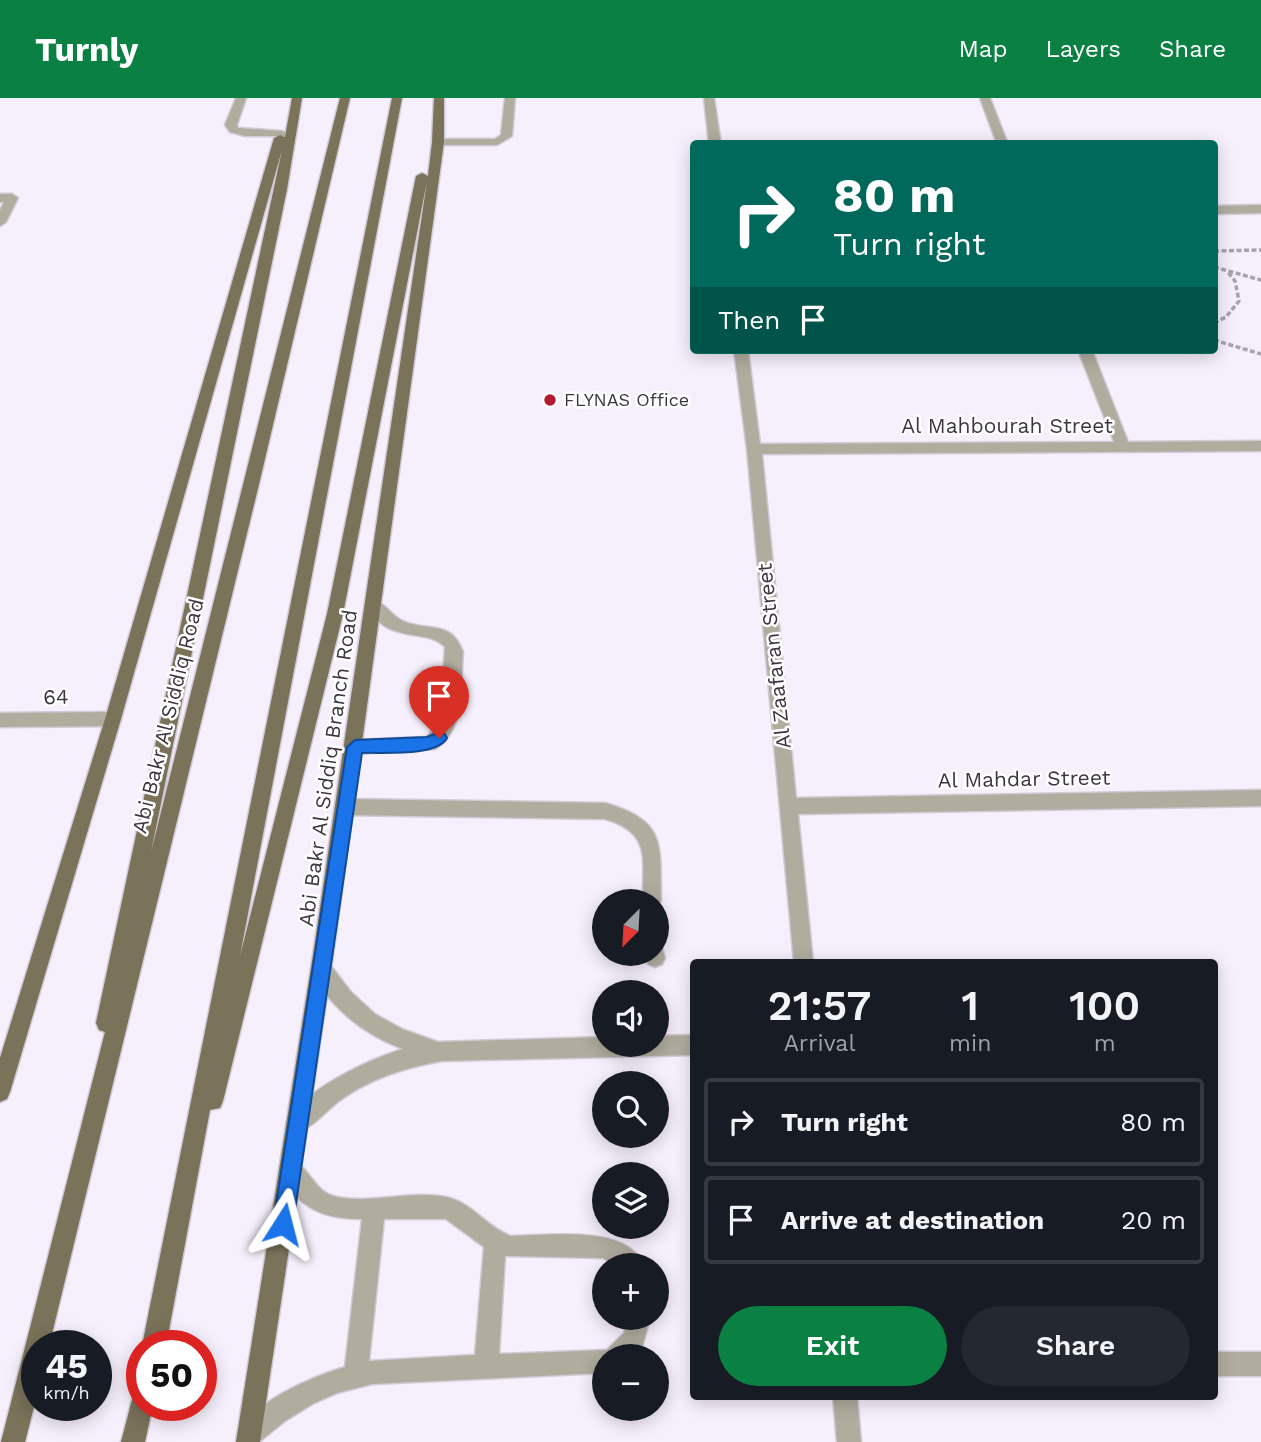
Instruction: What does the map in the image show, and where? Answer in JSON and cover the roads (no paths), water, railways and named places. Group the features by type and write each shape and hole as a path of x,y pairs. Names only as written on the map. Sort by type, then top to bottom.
{"main road":[{"path":"0,1092 113,719 281,134 295,98"},
{"path":"45,1315 278,203 295,98"},
{"name":"Abi Bakr Al Siddiq Road","path":"41,1330 243,521 345,98"},
{"path":"157,1330 397,98"},
{"path":"163,1301 335,614 438,98"},
{"name":"Abi Bakr Al Siddiq Branch Road","path":"249,1438 300,1121 344,807 355,747 438,142 438,98"},
{"name":"Abi Bakr Al Siddiq Road","path":"13,1442 21,1410"},
{"path":"133,1442 138,1421"}],"street":[{"path":"241,98 231,125 234,131 281,134"},
{"path":"438,142 497,142 502,139 506,136 510,98"},
{"path":"709,98 714,140"},
{"path":"985,98 1001,140"},
{"path":"0,198 12,198 0,222"},
{"path":"1218,210 1261,209"},
{"name":"Al Zaafaran Street","path":"742,354 754,449 803,959"},
{"path":"1087,354 1123,447"},
{"name":"Al Mahbourah Street","path":"754,449 1261,446"},
{"path":"355,747 429,744 439,738 448,725 456,652 454,645 443,635 396,625 383,617 374,606"},
{"name":"64","path":"0,720 113,719"},
{"name":"Al Mahdar Street","path":"788,806 1261,798"},
{"path":"344,807 605,811 625,815 642,825 649,835 651,889"},
{"path":"321,969 341,999 369,1024 403,1041 442,1051"},
{"path":"300,1121 325,1097 371,1069 411,1055 442,1051 690,1045"},
{"path":"292,1171 310,1196 348,1210 446,1208 462,1215 495,1242 511,1247 603,1247 617,1253"},
{"path":"356,1375 374,1209"},
{"path":"486,1367 495,1242"},
{"path":"249,1438 271,1415 295,1398 320,1385 356,1375 592,1362"},
{"path":"1218,1364 1261,1364"},
{"path":"845,1400 849,1442"}],"place":[{"name":"FLYNAS Office","path":"550,400"}]}
